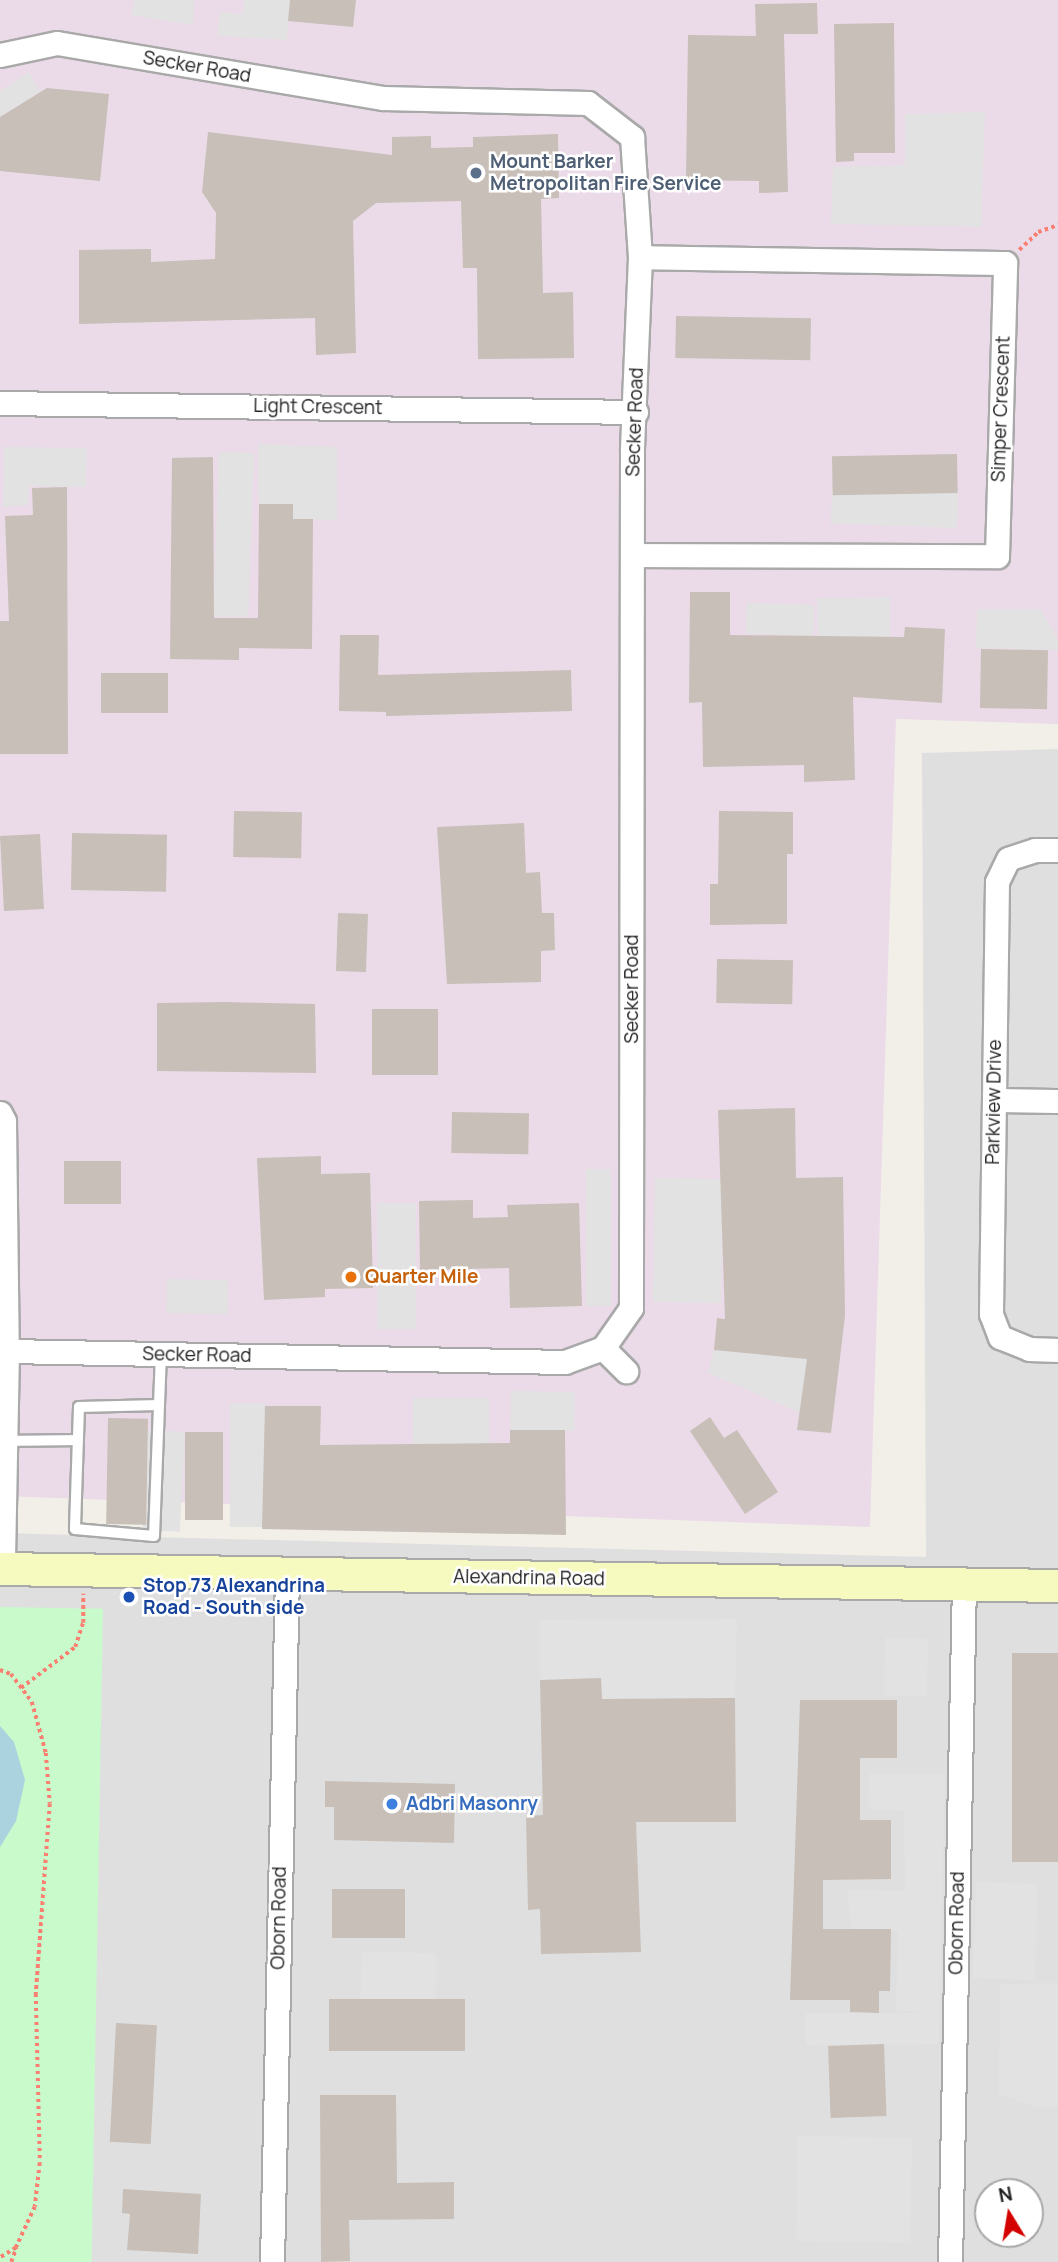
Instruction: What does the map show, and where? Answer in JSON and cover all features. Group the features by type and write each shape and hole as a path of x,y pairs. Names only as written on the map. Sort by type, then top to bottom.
{"main road":[{"name":"Alexandrina Road","path":"1,1569 1058,1586"}],"street":[{"name":"Secker Road","path":"0,55 57,43 383,98 588,103 632,137 640,257 633,555 631,1308 603,1348 565,1362 7,1351"},
{"path":"640,257 1005,263"},
{"name":"Simper Crescent","path":"633,555 998,556 1005,263"},
{"name":"Light Crescent","path":"0,403 636,412"},
{"name":"Parkview Drive","path":"1058,850 1035,850 1008,859 997,882 991,1314 1000,1337 1028,1349 1058,1350"},
{"path":"995,1100 1058,1101"},
{"path":"0,1114 4,1121 7,1351 1,1569"},
{"path":"603,1348 626,1371"},
{"name":"Oborn Road","path":"272,2262 286,1574"},
{"name":"Oborn Road","path":"950,2262 964,1584"}],"lane":[{"path":"159,1405 79,1407 75,1529 154,1536 159,1405 160,1354"},
{"path":"5,1441 78,1440"}],"path":[{"path":"1005,263 1038,232 1058,225"},
{"path":"21,1688 75,1647 83,1623 83,1571"},
{"path":"0,1670 10,1674 32,1702 46,1753 50,1804 36,1994 40,2162 34,2207 11,2262"},
{"path":"0,2258 16,2248"}],"shaded area":[{"path":"0,0 1058,0 1058,724 896,719 870,1527 0,1496"},
{"path":"134,0 194,0 193,25 131,15"},
{"path":"244,0 290,0 287,40 217,36 220,12 243,14"},
{"path":"29,72 40,92 0,117 0,91"},
{"path":"985,112 981,227 831,224 833,167 905,165 905,114"},
{"path":"258,444 337,447 337,520 293,519 293,504 259,504"},
{"path":"4,447 87,448 86,487 29,486 28,505 3,507"},
{"path":"219,452 254,453 248,617 213,616"},
{"path":"832,489 958,493 957,528 831,524"},
{"path":"890,597 891,637 818,638 817,598"},
{"path":"747,603 814,605 813,636 746,634"},
{"path":"977,609 1040,609 1058,640 1058,650 976,648"},
{"path":"1058,749 1058,2262 0,2262 0,1533 926,1557 922,753"},
{"path":"586,1169 611,1169 611,1306 586,1306"},
{"path":"655,1178 723,1179 721,1303 653,1302"},
{"path":"377,1203 416,1203 416,1329 377,1329"},
{"path":"167,1279 228,1280 227,1314 166,1313"},
{"path":"714,1350 807,1359 801,1413 708,1373"},
{"path":"511,1391 575,1392 574,1431 510,1430"},
{"path":"413,1398 489,1398 489,1445 413,1445"},
{"path":"230,1403 265,1403 265,1527 230,1527"},
{"path":"148,1430 185,1432 180,1532 143,1530"},
{"path":"737,1619 735,1698 602,1699 601,1678 540,1680 540,1620"},
{"path":"885,1638 928,1639 927,1697 884,1696"},
{"path":"869,1774 945,1774 939,2044 806,2045 806,2013 924,2013 896,2010 898,1931 851,1929 847,1890 905,1891 904,1811 868,1809"},
{"path":"976,1882 1038,1884 1035,1980 973,1978"},
{"path":"362,1951 437,1954 435,2002 360,1999"},
{"path":"1058,1983 1058,2107 1038,2108 999,2094 1000,1984"},
{"path":"798,2136 912,2138 910,2243 796,2241"}],"green space":[{"path":"0,1607 103,1609 92,2262 0,2262"}],"water":[{"path":"0,1726 14,1742 25,1780 16,1821 0,1847"}],"building":[{"path":"290,0 356,0 353,27 288,21"},
{"path":"817,3 818,34 784,34 788,192 759,193 759,181 686,180 688,35 756,36 755,4"},
{"path":"894,23 895,153 854,153 854,161 836,162 834,24"},
{"path":"47,88 109,94 100,181 0,171 0,117"},
{"path":"208,132 392,155 392,137 431,136 431,148 473,147 473,137 558,134 559,198 541,199 543,293 573,292 574,358 478,359 477,268 463,268 461,201 376,203 353,221 356,353 316,355 315,318 79,324 79,250 151,249 151,262 215,259 216,213 202,192"},
{"path":"676,316 811,318 810,360 675,358"},
{"path":"957,454 958,493 833,495 832,456"},
{"path":"213,457 214,618 258,618 259,504 293,504 293,519 313,519 312,649 239,648 239,660 170,659 172,458"},
{"path":"67,487 68,754 0,754 0,621 9,621 5,516 33,515 32,488"},
{"path":"690,592 730,592 730,635 904,637 905,627 945,629 942,703 853,697 855,780 804,782 804,765 703,767 702,702 689,703"},
{"path":"340,635 379,635 378,675 571,670 572,711 386,716 386,712 339,711"},
{"path":"981,649 1048,650 1047,709 980,708"},
{"path":"101,673 168,673 168,713 101,713"},
{"path":"234,811 302,812 301,858 233,857"},
{"path":"719,811 793,812 793,854 787,854 787,924 710,925 710,884 718,884"},
{"path":"524,823 526,873 540,872 542,913 554,913 555,950 541,951 541,982 447,984 437,827"},
{"path":"72,833 167,835 166,892 71,890"},
{"path":"40,834 44,909 4,911 0,836"},
{"path":"338,913 368,914 366,972 336,971"},
{"path":"717,959 793,960 792,1004 716,1003"},
{"path":"157,1003 315,1004 316,1073 157,1071"},
{"path":"372,1009 438,1009 438,1075 372,1075"},
{"path":"795,1108 796,1178 843,1177 845,1316 831,1433 797,1430 807,1359 714,1350 717,1318 725,1319 718,1110"},
{"path":"452,1112 529,1113 528,1154 451,1153"},
{"path":"321,1156 321,1174 370,1173 373,1288 325,1289 325,1297 264,1300 257,1158"},
{"path":"64,1161 121,1161 121,1204 64,1204"},
{"path":"473,1200 473,1218 508,1217 507,1205 579,1203 582,1306 510,1308 509,1268 420,1270 419,1201"},
{"path":"265,1406 321,1406 320,1445 510,1443 510,1430 565,1430 566,1535 262,1529"},
{"path":"710,1417 724,1438 737,1430 778,1492 745,1514 690,1431"},
{"path":"108,1418 148,1419 146,1525 106,1524"},
{"path":"185,1432 223,1432 223,1520 185,1520"},
{"path":"1012,1653 1058,1653 1058,1862 1012,1862"},
{"path":"601,1678 602,1699 735,1698 736,1822 636,1822 641,1952 541,1954 540,1909 528,1910 526,1816 543,1815 540,1680"},
{"path":"800,1700 897,1700 897,1758 860,1758 860,1820 891,1820 891,1879 823,1880 823,1929 891,1929 890,1991 879,1991 879,2013 850,2012 850,2000 790,2000"},
{"path":"325,1781 455,1784 454,1843 334,1840 334,1807 325,1807"},
{"path":"332,1889 405,1889 405,1938 332,1938"},
{"path":"329,1999 465,1999 465,2051 329,2051"},
{"path":"116,2023 157,2025 151,2144 110,2142"},
{"path":"884,2044 887,2116 831,2118 828,2046"},
{"path":"320,2095 396,2095 397,2183 454,2182 454,2219 349,2220 350,2261 321,2262"},
{"path":"123,2189 201,2194 198,2254 127,2250 130,2214 122,2213"}],"place":[{"name":"Mount Barker Metropolitan Fire Service","path":"476,173"},
{"name":"Quarter Mile","path":"351,1277"},
{"name":"Stop 73 Alexandrina Road - South side","path":"129,1597"},
{"name":"Adbri Masonry","path":"392,1804"}]}
